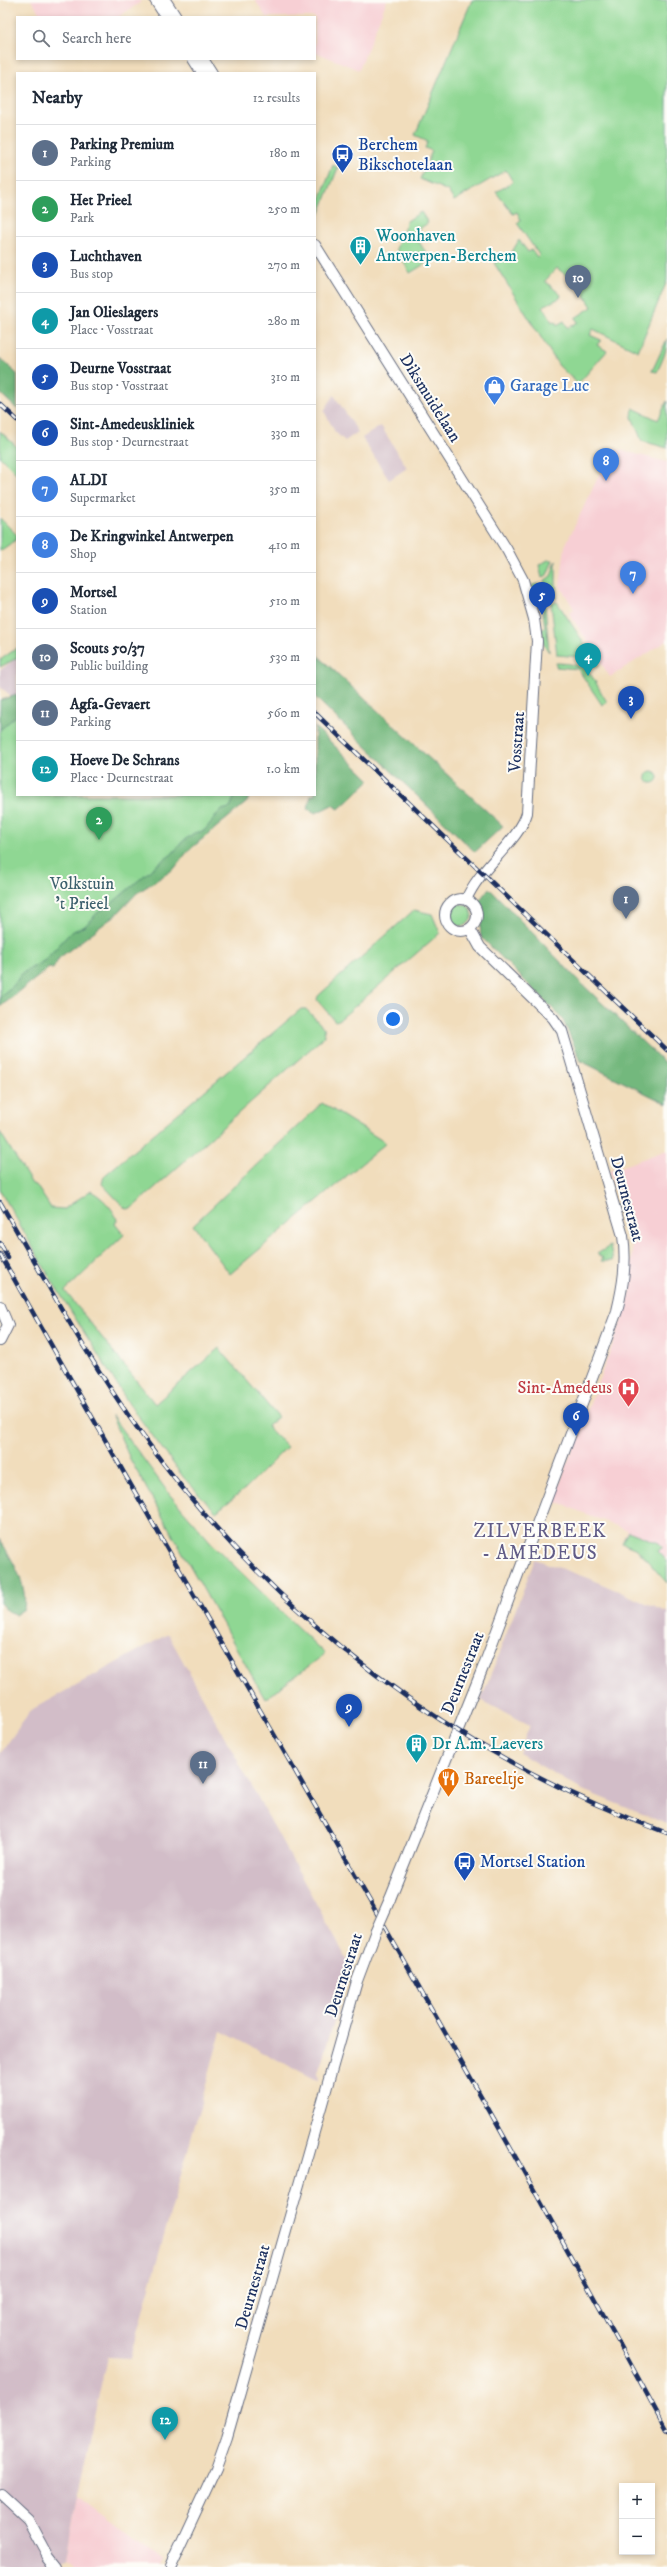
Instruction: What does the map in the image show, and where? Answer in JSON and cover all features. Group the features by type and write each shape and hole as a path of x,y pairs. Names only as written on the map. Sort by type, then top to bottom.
{"street":[{"path":"155,0 165,16"},
{"path":"165,0 175,16"},
{"path":"194,60 201,72"},
{"path":"204,60 211,72"},
{"name":"Diksmuidelaan","path":"316,247 517,568"},
{"name":"Vosstraat","path":"466,900 478,878 520,829 527,813 537,641 531,607 517,568"},
{"path":"466,900 475,907 477,913 474,924 470,929 456,931 448,925 445,916 448,905 453,901 466,900"},
{"name":"Deurnestraat","path":"170,2567 216,2468 227,2437 357,1982 375,1933 484,1665 617,1311 623,1287 625,1267 622,1236 562,1031 553,1018 480,946 470,929"},
{"path":"0,1306 7,1321 7,1330 0,1341"},
{"path":"0,2494 28,2520 48,2557 56,2567"}],"shaded area":[{"path":"31,0 140,0 141,2 120,16 41,16"},
{"path":"255,0 387,0 359,70 316,52 316,16 265,16"},
{"path":"334,395 358,432 345,441 335,432 324,411"},
{"path":"381,426 407,468 389,480 362,438"},
{"path":"612,448 667,462 667,641 610,677 569,613 574,609 560,586 565,546"},
{"path":"16,659 16,696 14,698 0,687 0,670"},
{"name":"Sint-Amedeus","path":"667,1150 667,1582 637,1549 622,1543 627,1530 553,1501 624,1314 631,1289 632,1249 630,1234 609,1171"},
{"path":"535,1559 590,1579 667,1612 667,1824 580,1789 519,1753 530,1725 481,1700"},
{"path":"168,1634 351,1967 318,2073 319,2081 221,2031 130,2358 107,2357 77,2496 66,2560 50,2567 0,2567 0,1754 31,1710"},
{"path":"77,2496 163,2560 160,2567 74,2567 66,2560"}],"green space":[{"path":"472,0 667,0 667,281 638,351 593,329 590,335 601,340 597,345 607,351 578,384 559,366 494,263 512,252 519,240 528,252 532,250 537,257 539,255 517,223 521,220 517,212 513,214 496,192 513,182 506,170 454,201 448,191 420,179 432,151 425,148 428,141 415,135","holes":["557,268 580,287 592,307 575,318 578,322 568,328 564,321 557,325 555,321 552,322 543,306 560,298 561,295 545,281"]},
{"path":"333,165 338,168 319,215 316,210"},
{"path":"421,212 428,223 413,233 431,260 410,273 396,249 407,221"},
{"path":"667,339 665,352 657,372 652,371"},
{"path":"0,358 16,373 16,408 0,393"},
{"path":"667,401 667,448 642,441 632,417 633,408 658,420"},
{"path":"0,431 16,446 16,473 0,457"},
{"path":"0,518 16,534 16,540 0,551"},
{"path":"548,560 553,560 547,575 542,578 539,565"},
{"path":"556,561 556,598 550,599 544,581 551,576"},
{"path":"539,584 544,601 537,603 532,585"},
{"path":"557,602 599,666 597,667 581,657 557,655 551,603"},
{"path":"542,605 545,605 549,652 544,645 542,629 545,628"},
{"path":"16,649 16,659 0,667 0,660"},
{"path":"316,654 503,826 475,852 316,698"},
{"path":"556,663 577,665 583,668 592,677 607,702 602,705 578,669 556,667"},
{"path":"16,695 16,716 0,730 0,700"},
{"name":"Volkstuin 't Prieel","path":"16,696 16,796 247,796 0,1004 0,709"},
{"path":"316,728 370,780 339,809 332,805 316,813 308,809 311,796 316,796"},
{"path":"652,771 656,773 658,777 656,781 652,783 648,781 646,777 648,773"},
{"path":"235,796 250,796 247,802 188,851 174,869 137,893 117,914 59,958 53,969 49,968 0,1007 0,996 14,985 21,974 45,960 71,932 85,926 97,913 111,904 154,867 172,854 183,841 194,833 204,831 221,810 230,808"},
{"path":"489,888 580,982 667,1065 667,1104 581,1061 562,1018 481,937 482,910 479,901"},
{"path":"461,904 469,907 472,915 469,923 461,926 453,923 450,915 453,907"},
{"path":"414,910 432,914 440,933 339,1020 335,1021 317,1000 318,996"},
{"path":"301,1009 306,1009 324,1028 325,1036 132,1208 126,1209 102,1184 104,1176"},
{"path":"322,1103 386,1143 230,1274 193,1225"},
{"path":"0,1132 32,1184 36,1185 51,1208 64,1209 90,1191 102,1199 116,1216 117,1220 115,1224 124,1235 65,1291 155,1404 219,1348 278,1417 267,1426 287,1447 246,1488 216,1512 184,1478 129,1404 52,1281 0,1190"},
{"path":"610,1246 613,1261 601,1261 603,1258 597,1254"},
{"path":"111,1415 170,1495 215,1547 325,1654 265,1699 130,1459"},
{"path":"628,1531 659,1543 663,1547 658,1551 667,1561 667,1583 637,1549 622,1543"},
{"path":"0,1539 18,1572 24,1590 24,1609 15,1615 9,1613 0,1603"}],"railway":[{"path":"0,404 16,419"},
{"path":"316,714 667,1050"},
{"path":"0,1202 86,1350 123,1408 194,1502 250,1564 311,1621 375,1674 443,1722 515,1764 590,1801 667,1833"},
{"path":"0,1243 8,1258"},
{"path":"0,1254 503,2135 667,2431"}],"place":[{"name":"Berchem Bikschotelaan","path":"343,174"},
{"name":"Woonhaven Antwerpen-Berchem","path":"361,266"},
{"name":"Scouts 50/37","path":"578,298"},
{"name":"Garage Luc","path":"494,406"},
{"name":"De Kringwinkel Antwerpen","path":"606,481"},
{"name":"ALDI","path":"633,594"},
{"name":"Deurne Vosstraat","path":"542,615"},
{"name":"Jan Olieslagers","path":"588,676"},
{"name":"Luchthaven","path":"631,719"},
{"name":"Het Prieel","path":"99,840"},
{"name":"Parking Premium","path":"626,919"},
{"name":"Sint-Amedeus","path":"628,1408"},
{"name":"Sint-Amedeuskliniek","path":"576,1436"},
{"name":"Mortsel","path":"349,1727"},
{"name":"Dr A.m. Laevers","path":"416,1764"},
{"name":"Agfa-Gevaert","path":"203,1784"},
{"name":"Bareeltje","path":"449,1798"},
{"name":"Mortsel Station","path":"465,1882"},
{"name":"Hoeve De Schrans","path":"165,2440"}],"district":[{"name":"ZILVERBEEK - AMEDEUS","path":"540,1542"}]}
